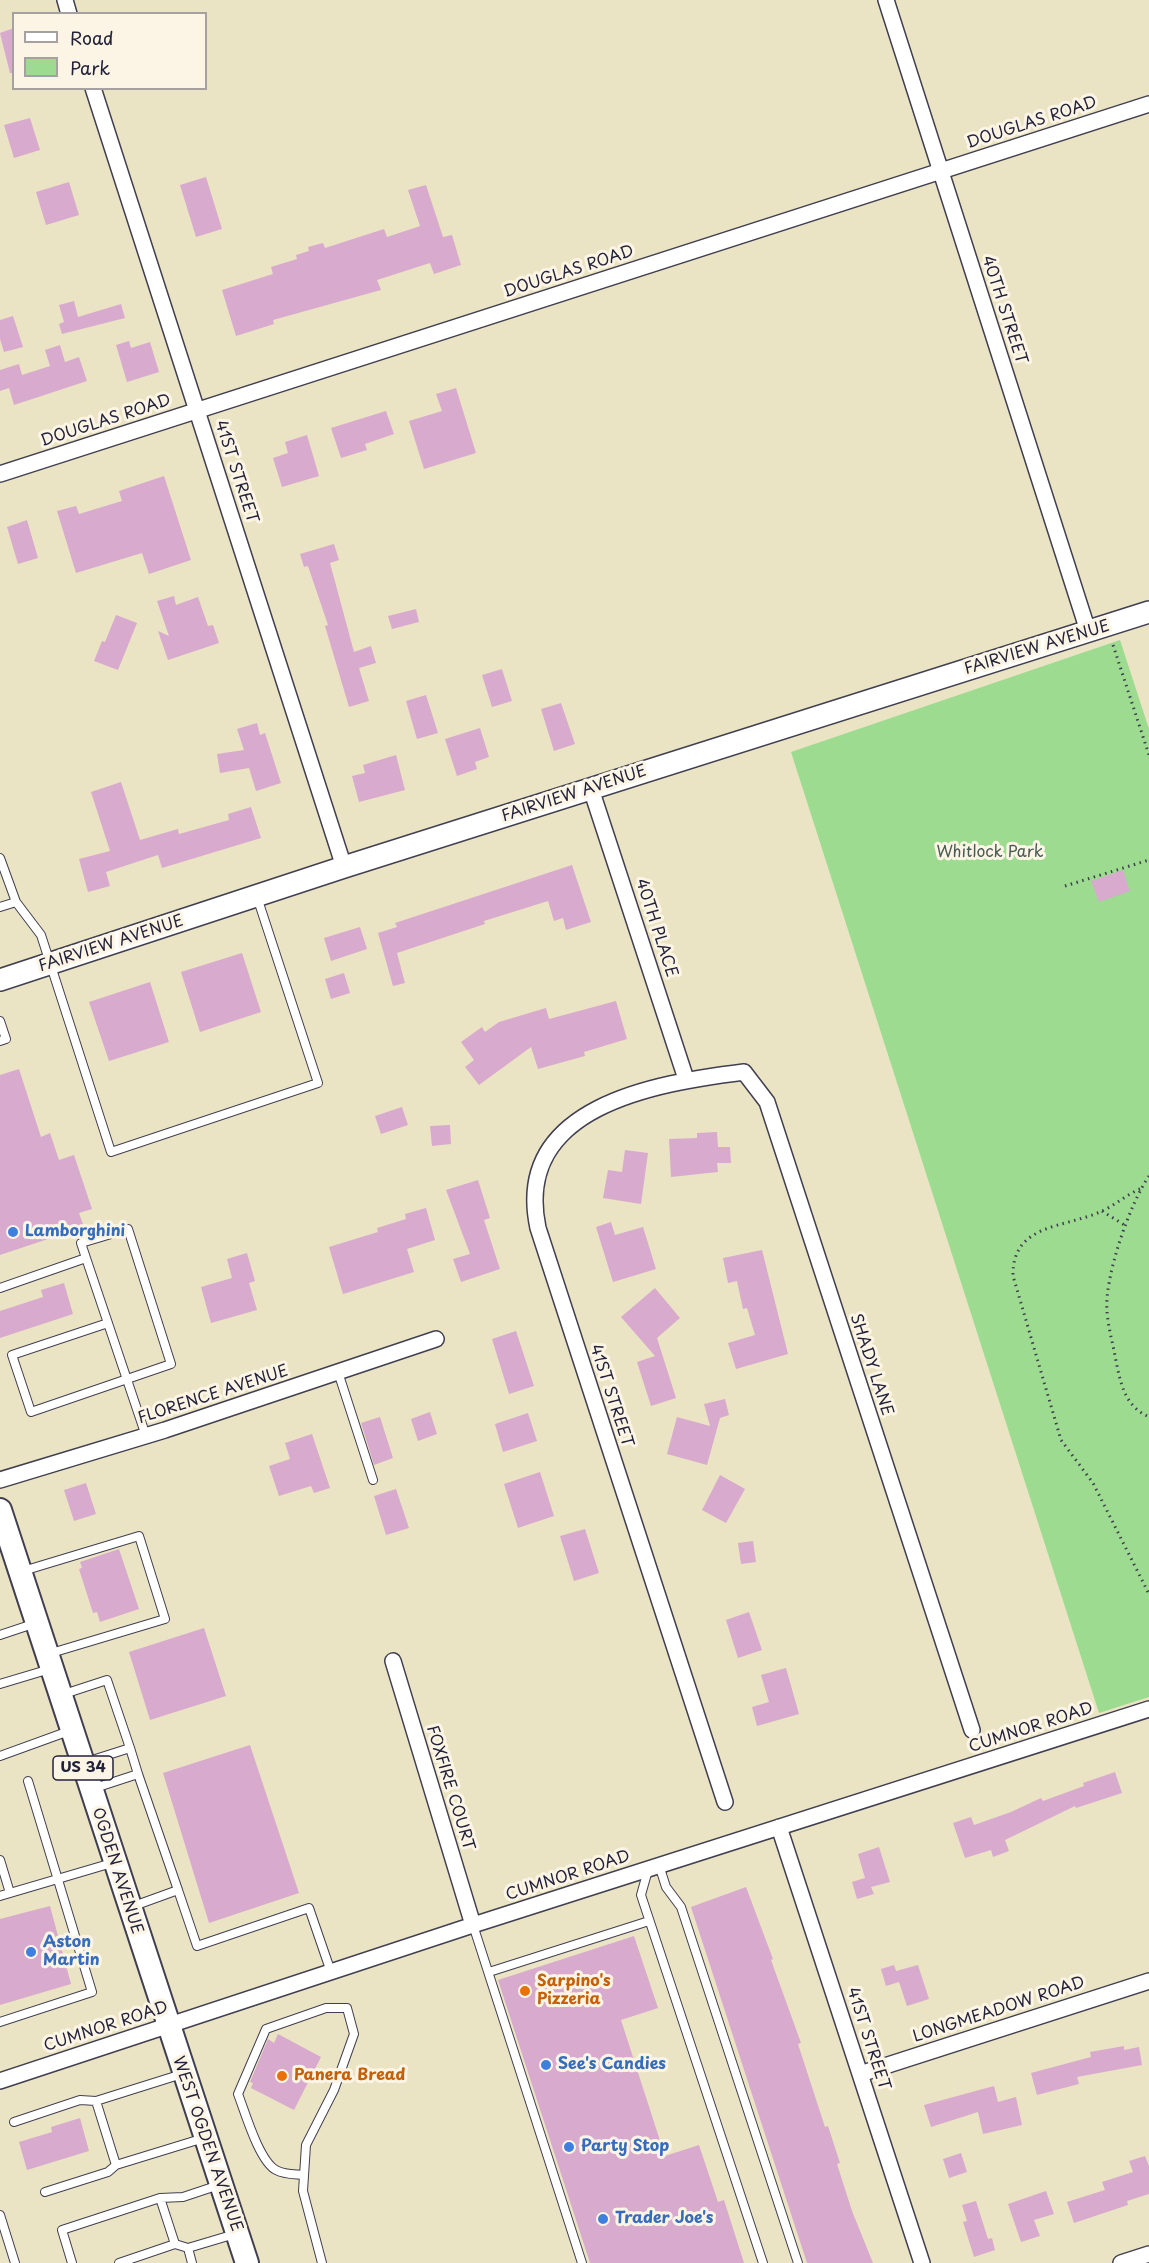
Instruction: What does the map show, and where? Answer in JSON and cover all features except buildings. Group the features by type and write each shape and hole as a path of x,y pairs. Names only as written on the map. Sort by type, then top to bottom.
{"main road":[{"name":"OGDEN AVENUE","path":"0,1510 5,1540 20,1572 167,2026"},
{"name":"WEST OGDEN AVENUE","path":"167,2026 246,2263"}],"street":[{"name":"40TH STREET","path":"886,0 1088,632"},
{"name":"41ST STREET","path":"94,90 344,867"},
{"name":"DOUGLAS ROAD","path":"0,474 1149,104"},
{"name":"FAIRVIEW AVENUE","path":"0,980 344,867 1149,612"},
{"name":"40TH PLACE","path":"591,789 686,1079"},
{"name":"SHADY LANE","path":"686,1079 744,1072 767,1102 972,1730"},
{"name":"41ST STREET","path":"686,1079 593,1109 574,1121 544,1155 534,1201 541,1237 725,1802"},
{"name":"FLORENCE AVENUE","path":"0,1480 146,1436 436,1339"},
{"name":"FOXFIRE COURT","path":"393,1661 473,1925"},
{"name":"CUMNOR ROAD","path":"0,2081 473,1925 1149,1709"},
{"name":"41ST STREET","path":"779,1827 922,2263"},
{"name":"LONGMEADOW ROAD","path":"860,2074 1149,1981"},
{"path":"1121,2263 1149,2254"}],"lane":[{"path":"0,858 16,902 41,935 111,1152 318,1083 257,896"},
{"path":"0,907 16,902"},
{"path":"0,1021 6,1039 0,1041"},
{"path":"108,1323 12,1355 31,1412 127,1379 171,1364 128,1229 81,1243 127,1379 146,1436"},
{"path":"0,1288 86,1258"},
{"path":"338,1372 373,1480"},
{"path":"0,1684 49,1661 165,1619 139,1536 20,1572"},
{"path":"0,1635 37,1623"},
{"path":"60,1695 107,1680 197,1946 309,1908 331,1973"},
{"path":"0,1756 71,1731"},
{"path":"82,1763 130,1748"},
{"path":"90,1790 138,1774"},
{"path":"0,2022 92,1992 28,1781"},
{"path":"0,1860 10,1893"},
{"path":"0,1896 114,1862"},
{"path":"654,1867 641,1895 763,2263"},
{"path":"654,1867 681,1907 798,2263"},
{"path":"128,1908 178,1890"},
{"path":"489,1972 649,1921"},
{"path":"473,1925 582,2263"},
{"path":"304,2175 286,2174 273,2170 259,2147 238,2094 266,2029 326,2008 347,2008 354,2034 334,2090 306,2145 304,2175 306,2203 322,2263"},
{"path":"14,2122 80,2100 96,2102 183,2073"},
{"path":"96,2102 116,2165"},
{"path":"45,2192 108,2172 116,2165 204,2138"},
{"path":"72,2263 62,2230 160,2198 183,2197 219,2185"},
{"path":"160,2198 175,2244"},
{"path":"0,2215 15,2263"},
{"path":"119,2263 175,2244 188,2248 237,2233"},
{"path":"188,2248 192,2263"}],"path":[{"path":"1113,645 1149,755"},
{"path":"1065,886 1149,860"},
{"path":"1149,1176 1140,1189 1126,1226 1110,1278 1107,1310 1125,1395 1139,1412 1149,1417"},
{"path":"1140,1189 1102,1211 1028,1236 1017,1248 1012,1261 1012,1276 1061,1440 1093,1483 1149,1594"},
{"path":"1102,1211 1126,1226"}],"green space":[{"name":"Whitlock Park","path":"1120,640 1149,729 1149,1697 1099,1713 791,752"}],"place":[{"name":"Lamborghini","path":"13,1232"},
{"name":"Aston Martin","path":"31,1952"},
{"name":"Sarpino's Pizzeria","path":"525,1991"},
{"name":"See's Candies","path":"546,2065"},
{"name":"Panera Bread","path":"282,2076"},
{"name":"Party Stop","path":"569,2147"},
{"name":"Trader Joe's","path":"603,2219"}]}
